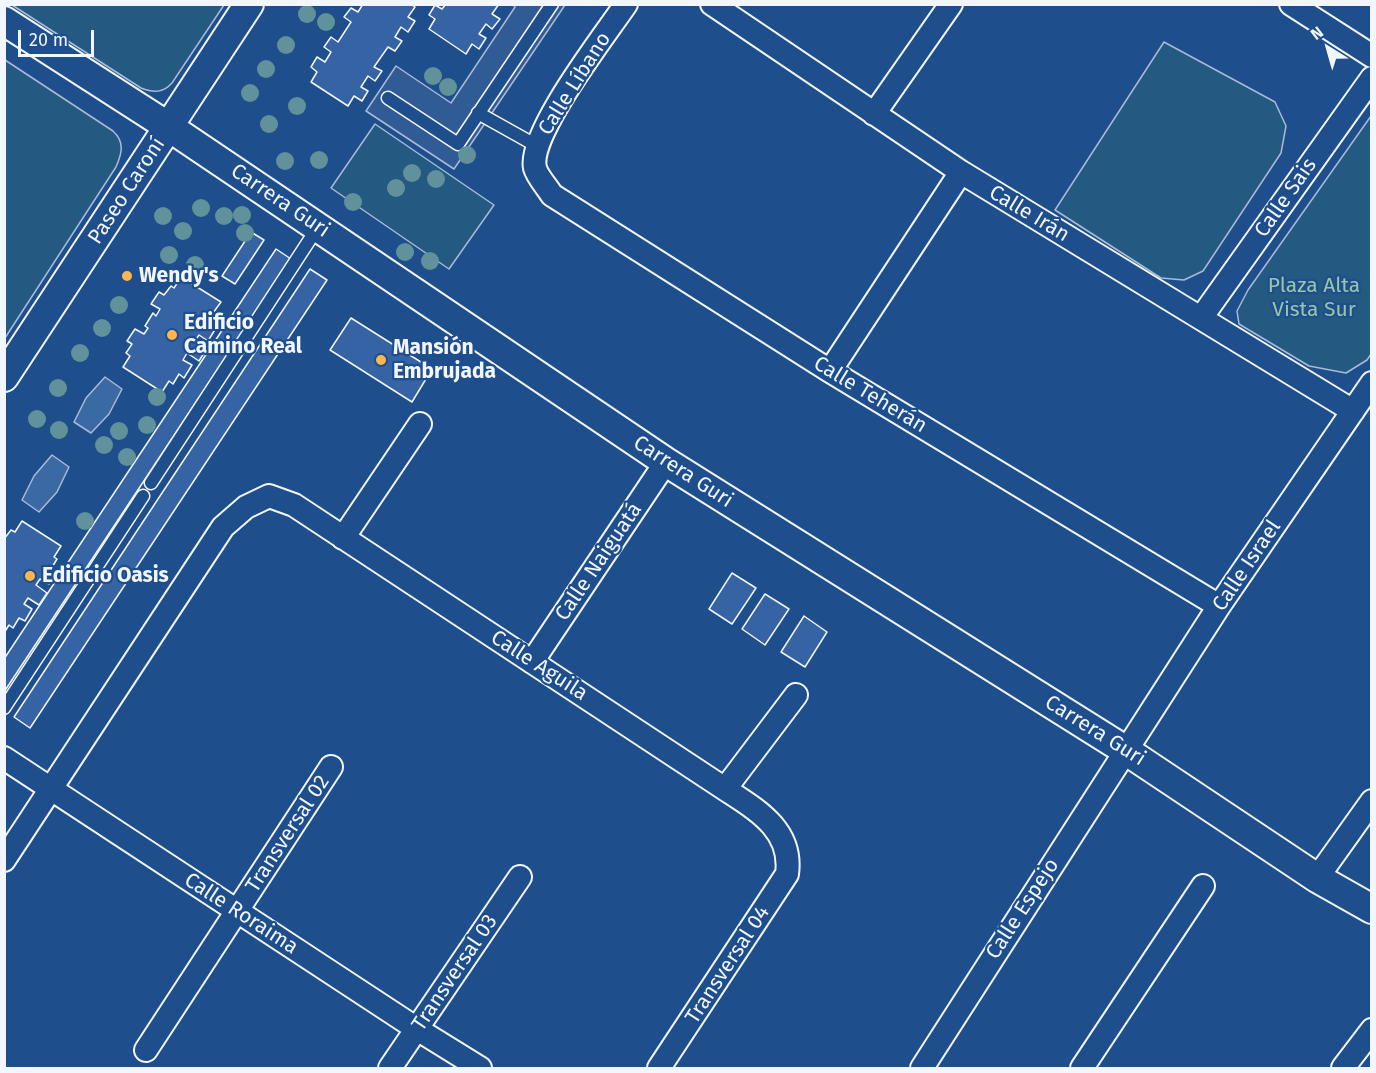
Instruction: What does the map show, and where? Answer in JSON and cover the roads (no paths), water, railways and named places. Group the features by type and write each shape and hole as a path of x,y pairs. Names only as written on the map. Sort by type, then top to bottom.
{"street":[{"name":"Paseo Caroní","path":"4,377 249,4"},
{"name":"Calle Líbano","path":"536,157 549,118 626,4"},
{"name":"Calle Irán","path":"712,4 961,172 1353,411"},
{"path":"874,114 951,4"},
{"path":"1291,4 1371,56"},
{"name":"Carrera Guri","path":"4,21 169,127 666,462 1125,750 1317,878 1371,909"},
{"name":"Calle Sais","path":"1201,318 1371,78"},
{"name":"Calle Teherán","path":"536,157 552,195 830,371 1219,606"},
{"path":"830,371 961,172"},
{"name":"Calle Israel","path":"1125,750 1219,606 1371,383"},
{"path":"343,538 420,424"},
{"name":"Calle Naiguatá","path":"532,662 666,462"},
{"name":"Calle Aguila","path":"52,789 223,527 246,507 268,496 294,506 764,815 779,833 790,858"},
{"path":"726,789 796,694"},
{"name":"Calle Espejo","path":"922,1068 1125,750"},
{"name":"Calle Roraima","path":"4,758 237,912 480,1068"},
{"name":"Transversal 02","path":"146,1050 331,767"},
{"path":"4,860 52,789"},
{"path":"1317,878 1371,801"},
{"name":"Transversal 04","path":"659,1068 787,874 790,858"},
{"name":"Transversal 03","path":"390,1068 520,876"},
{"path":"1082,1068 1203,886"},
{"path":"1344,1068 1371,1030"}],"lane":[{"path":"388,98 458,144 552,4"},
{"path":"478,113 536,157"},
{"path":"151,483 318,227"},
{"path":"4,708 143,496"}],"place":[{"name":"Wendy's","path":"127,276"},
{"name":"Edificio Camino Real","path":"172,335"},
{"name":"Mansión Embrujada","path":"381,360"},
{"name":"Edificio Oasis","path":"30,576"}],"park label":[{"name":"Plaza Alta Vista Sur","path":"1314,298"}]}
